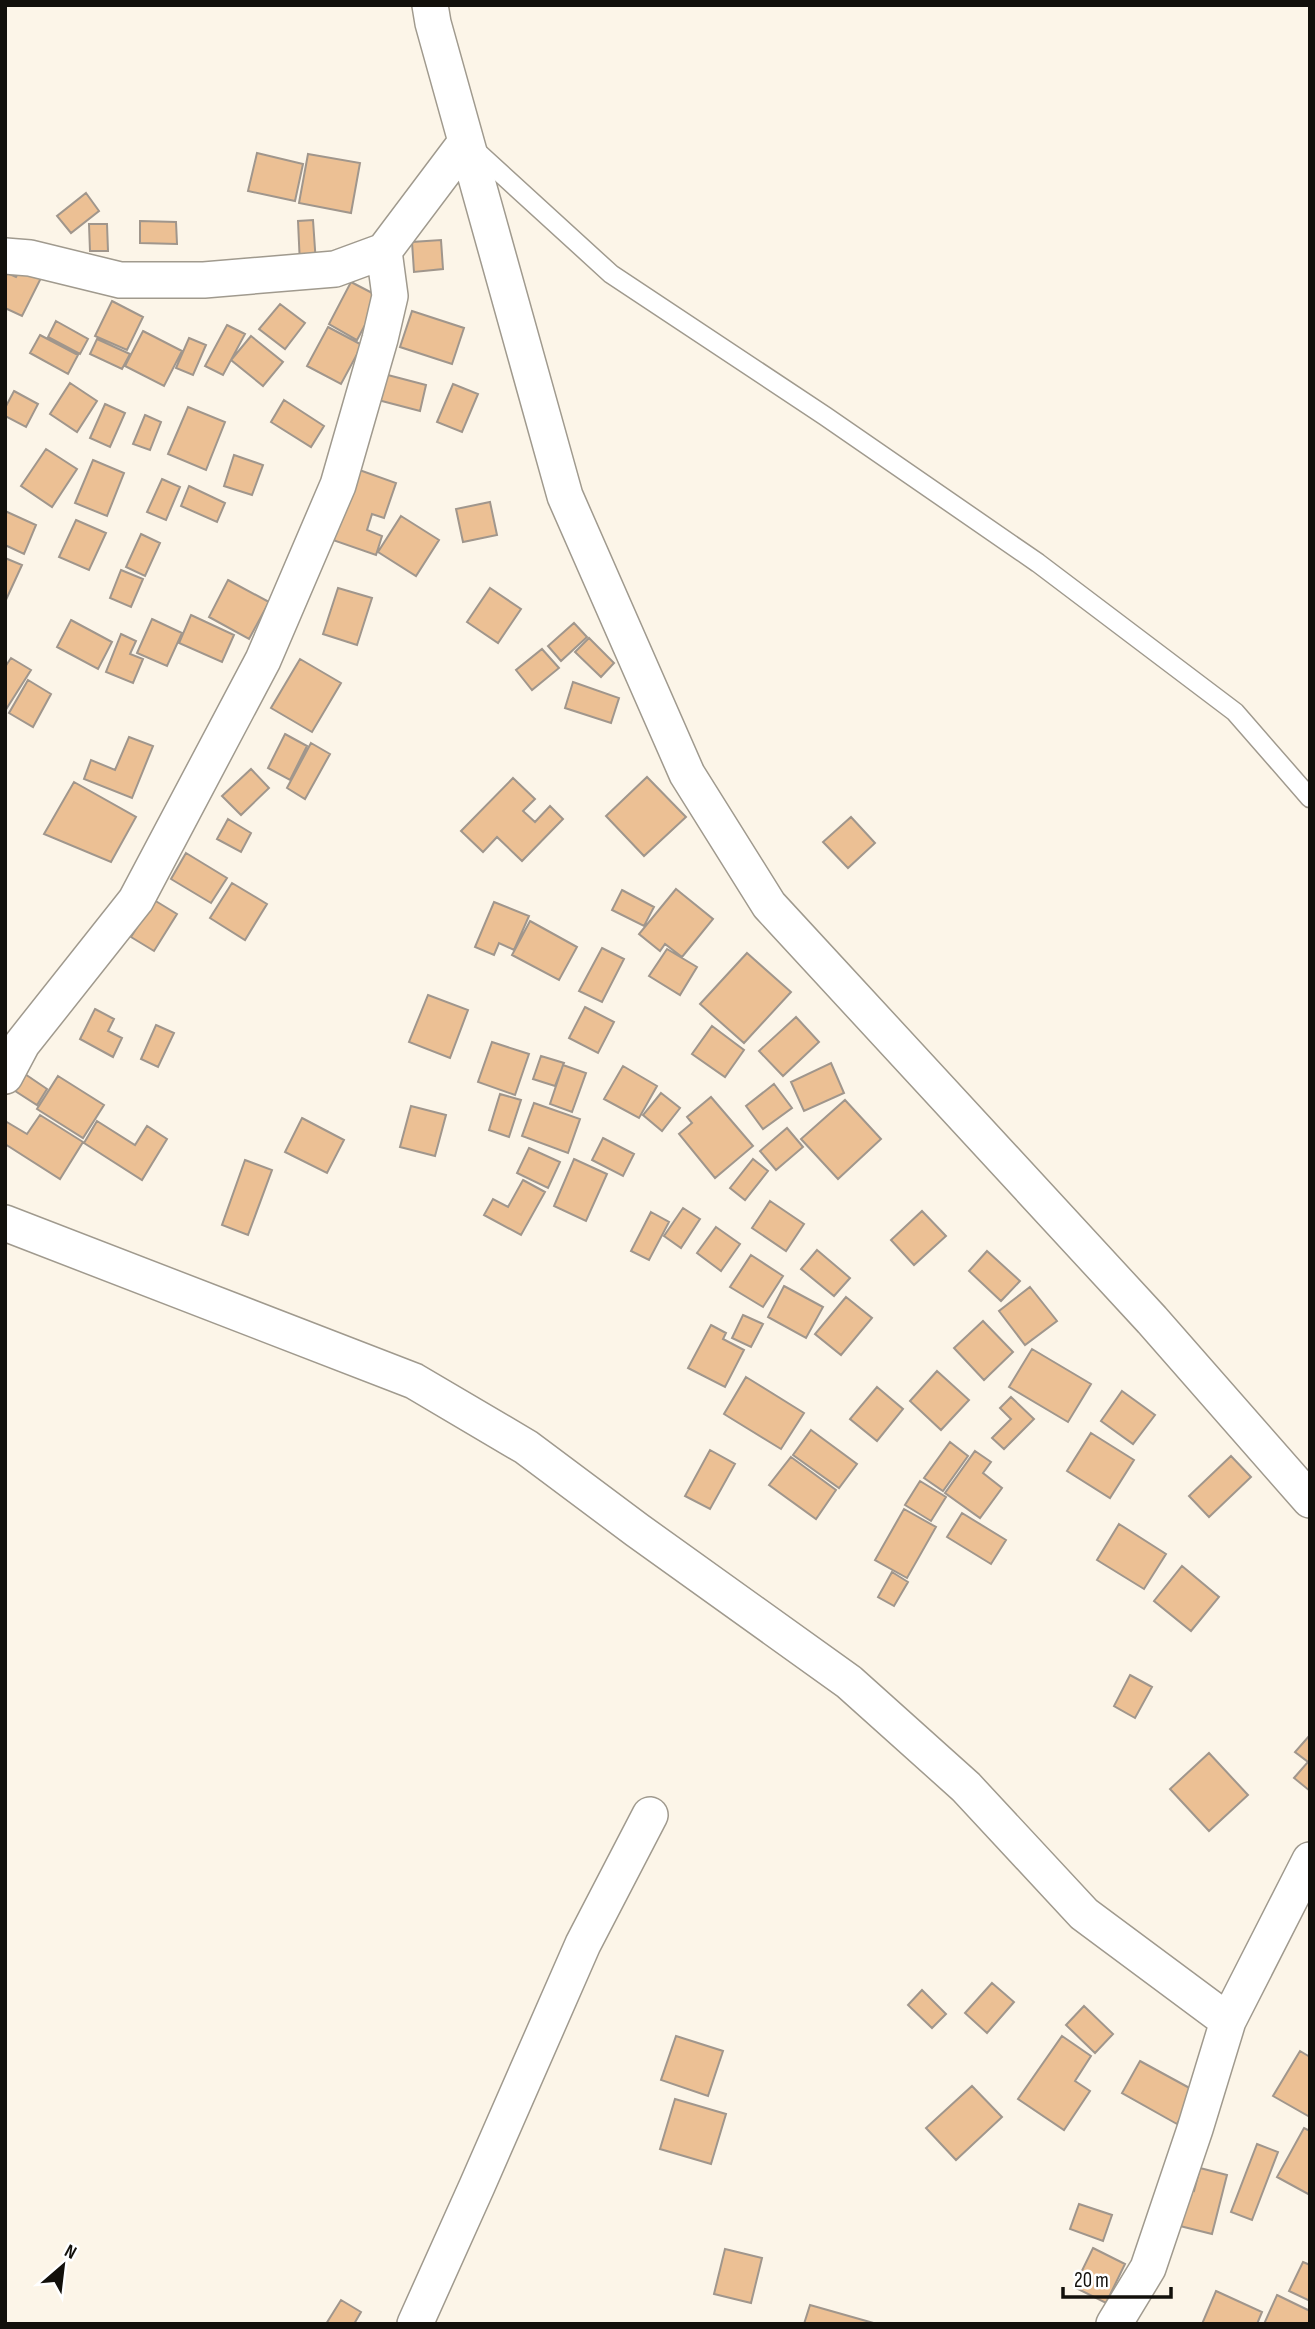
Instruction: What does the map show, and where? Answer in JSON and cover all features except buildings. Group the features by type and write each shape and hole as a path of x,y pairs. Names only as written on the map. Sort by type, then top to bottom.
{"street":[{"path":"430,5 565,496 687,774 769,905 1152,1320 1310,1500"},
{"path":"5,257 30,258 120,280 204,280 335,269 384,251 466,142"},
{"path":"5,1076 22,1044 136,900 263,660 338,485 390,296 384,251"},
{"path":"5,1223 414,1381 526,1447 849,1682 965,1787 1084,1914 1228,2021"},
{"path":"415,2324 583,1944 650,1815"},
{"path":"1114,2324 1148,2267 1228,2021 1310,1860"}],"lane":[{"path":"466,142 611,274 825,416 1038,563 1235,712 1310,798"}]}
